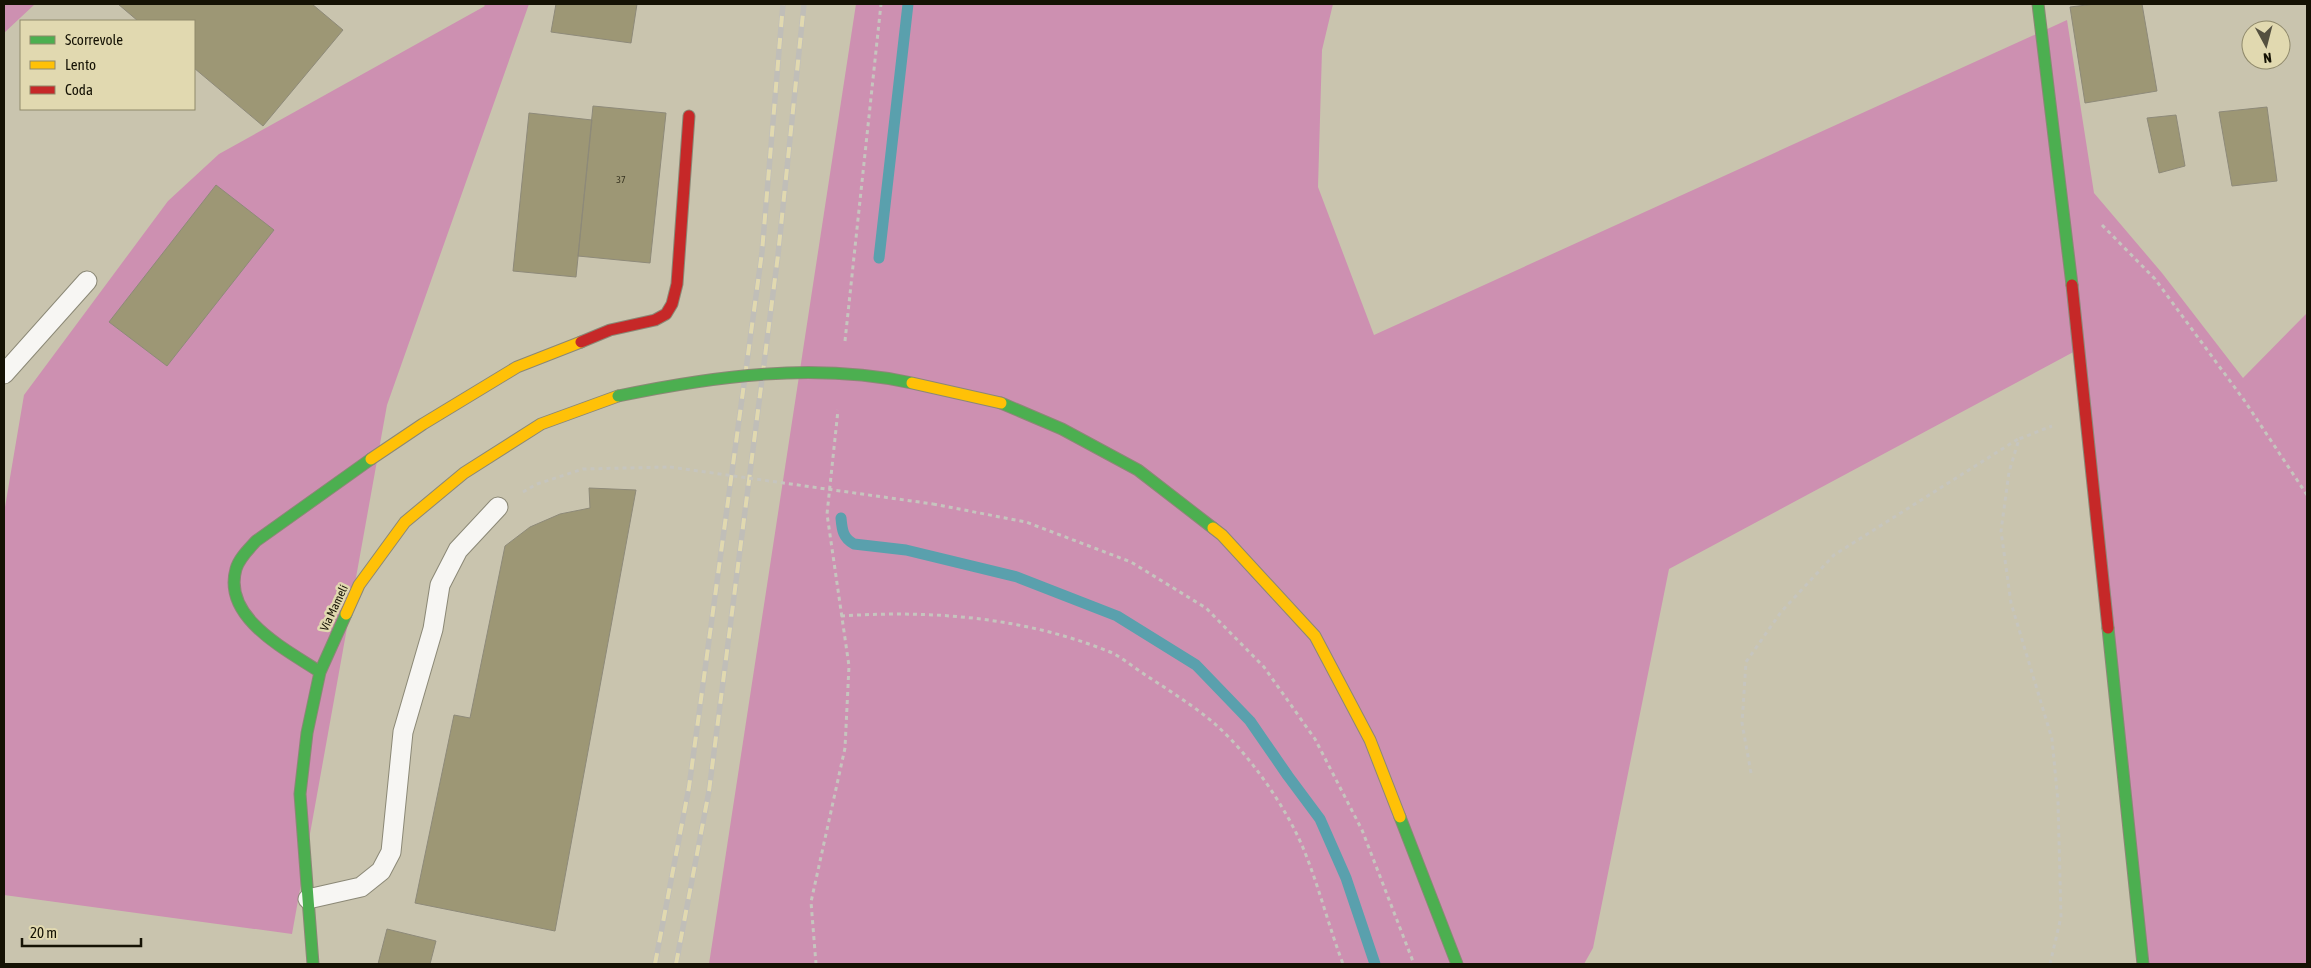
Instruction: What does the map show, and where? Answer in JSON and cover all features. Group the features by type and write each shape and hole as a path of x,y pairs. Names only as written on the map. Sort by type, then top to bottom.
{"main road":[{"path":"2038,4 2061,183 2143,964"},
{"path":"320,672 272,640 253,624 240,605 235,587 236,569 243,556 256,541 344,477 423,424 517,367 610,330 656,320 666,314 672,304 677,284 689,116"},
{"name":"Via Mameli","path":"313,964 300,794 307,733 320,672 359,585 405,522 464,473 540,424 618,396 691,381 787,372 888,378 1001,403 1062,429 1138,470 1222,535 1315,636 1370,740 1457,964"}],"lane":[{"path":"4,374 87,281"},
{"path":"308,898 361,887 381,871 391,852 403,732 433,629 440,585 458,550 498,507"}],"path":[{"path":"844,347 881,4"},
{"path":"2101,224 2155,279 2244,400 2307,495"},
{"path":"816,964 812,902 845,748 848,666 826,514 838,406"},
{"path":"1751,773 1742,723 1746,662 1781,612 1834,555 2019,438 2086,414"},
{"path":"2019,438 2009,472 2001,531 2011,603 2052,739 2058,802 2062,917 2050,964"},
{"path":"498,507 537,484 583,469 670,467 933,504 1026,522 1131,562 1206,608 1264,667 1315,739 1362,830 1414,964"},
{"path":"841,616 894,612 977,618 1047,630 1108,651 1174,694 1215,725 1249,760 1278,801 1304,849 1343,964"}],"shaded area":[{"path":"4,4 35,4 4,33"},
{"path":"483,4 529,4 387,405 292,934 4,895 4,513 24,395 168,201 219,154 485,6"},
{"path":"856,4 1333,4 1322,50 1318,187 1374,335 2067,20 2094,193 2162,273 2243,378 2307,313 2307,964 2143,964 2079,349 1669,569 1593,948 1584,964 709,964"}],"building":[{"path":"118,4 312,4 343,30 263,126 195,69 195,20 137,20"},
{"path":"556,4 637,4 631,43 551,32"},
{"path":"2095,4 2142,4 2157,91 2085,103 2070,7"},
{"path":"593,106 666,113 650,263 578,256"},
{"path":"2267,107 2277,181 2232,186 2219,112"},
{"path":"529,113 592,120 576,277 513,271"},
{"path":"2176,115 2185,166 2159,173 2147,118"},
{"path":"216,185 274,230 167,366 109,322"},
{"path":"589,488 636,490 555,931 415,903 454,715 470,718 505,546 530,527 560,514 590,508"},
{"path":"387,929 436,941 430,964 378,964"}],"waterway":[{"path":"879,258 908,4"},
{"path":"841,518 844,533 847,539 854,544 906,550 1017,577 1117,616 1196,665 1250,721 1320,819 1346,878 1375,964"}],"railway":[{"path":"655,964 689,787 762,252 783,4"},
{"path":"676,964 709,791 778,255 804,4"}],"traffic: fast":[{"path":"2038,4 2072,285"},
{"path":"618,396 691,383 765,374 839,373 912,383"},
{"path":"1001,403 1062,429 1138,470 1213,528"},
{"path":"320,672 275,643 260,631 248,617 239,603 234,587 236,569 242,557 256,541 371,459"},
{"path":"313,964 300,794 307,733 320,672 346,614"},
{"path":"2108,628 2143,964"},
{"path":"1400,817 1457,964"}],"traffic: slow":[{"path":"371,459 423,424 517,367 581,342"},
{"path":"912,383 1001,403"},
{"path":"346,614 359,585 405,522 464,473 541,424 618,396"},
{"path":"1213,528 1222,535 1315,636 1370,740 1400,817"}],"traffic: jam":[{"path":"581,342 610,330 655,320 666,314 672,304 677,284 689,116"},
{"path":"2072,285 2108,628"}]}
